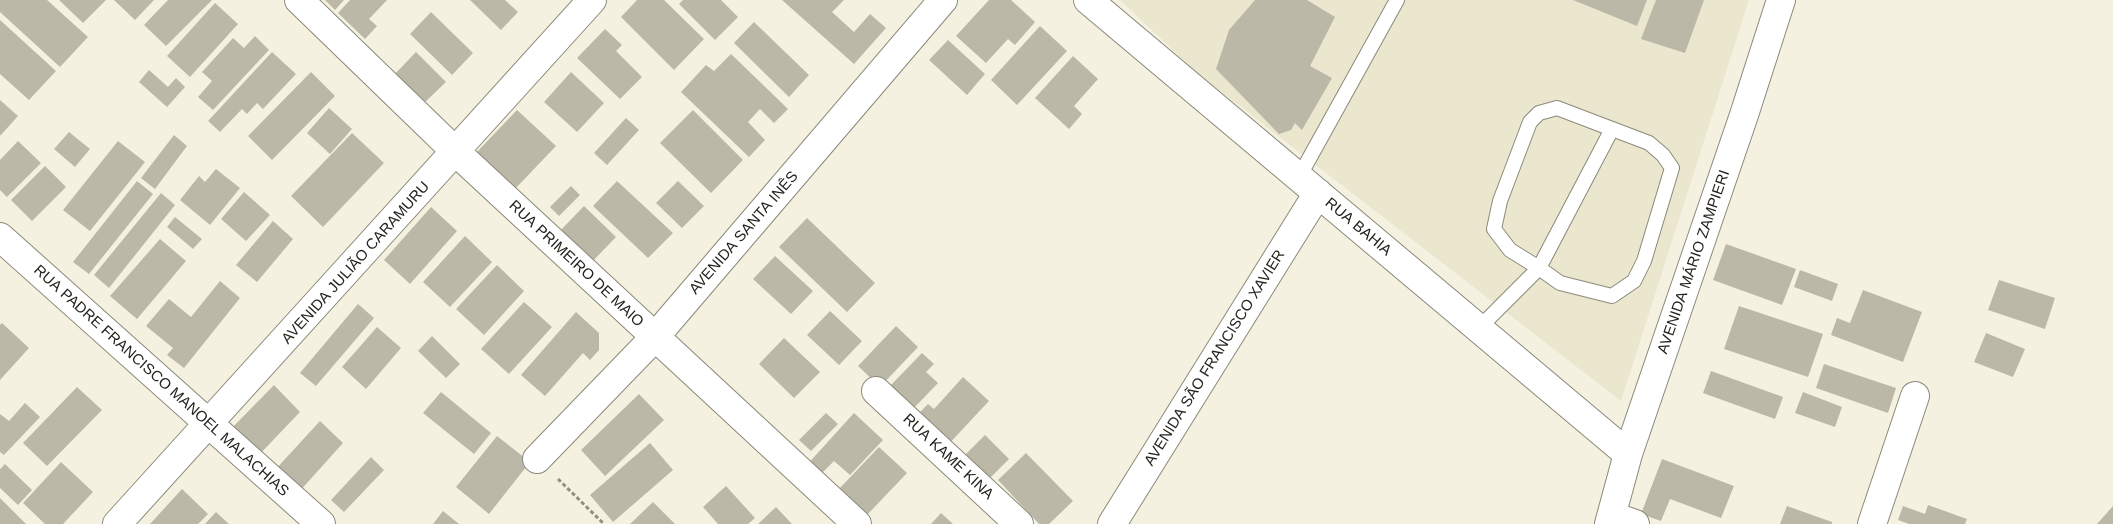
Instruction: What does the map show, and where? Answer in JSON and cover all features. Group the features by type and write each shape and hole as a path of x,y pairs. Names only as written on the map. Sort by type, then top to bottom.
{"street":[{"name":"RUA PRIMEIRO DE MAIO","path":"299,0 456,152 654,338 857,524"},
{"name":"AVENIDA JULIÃO CARAMURU","path":"117,524 592,0"},
{"name":"AVENIDA SANTA INÊS","path":"537,459 654,338 943,0"},
{"name":"RUA BAHIA","path":"1088,0 1628,454"},
{"name":"AVENIDA MÁRIO ZAMPIERI","path":"1618,521 1628,454 1781,0"},
{"name":"AVENIDA SÃO FRANCISCO XAVIER","path":"1112,524 1308,185"},
{"name":"RUA PADRE FRANCISCO MANOEL MALACHIAS","path":"0,237 321,524"},
{"name":"RUA KAME KINA","path":"876,390 1019,524"},
{"path":"1872,524 1915,396"}],"lane":[{"path":"1308,185 1398,0"},
{"path":"1557,108 1649,144 1663,155 1672,168 1644,261 1634,281 1612,296 1560,283 1539,268 1510,250 1494,229 1500,201 1530,122 1539,112 1557,108"},
{"path":"1479,328 1539,268 1612,129"}],"path":[{"path":"537,459 604,524"}],"shaded area":[{"path":"1120,0 1749,0 1621,401 1198,74"}],"building":[{"path":"0,0 47,0 88,37 60,67 0,12"},
{"path":"59,0 106,0 83,23"},
{"path":"114,0 154,0 135,20"},
{"path":"168,0 212,0 166,46 144,25"},
{"path":"325,0 344,0 335,10"},
{"path":"350,0 387,0 369,19 377,26 365,39 338,13"},
{"path":"470,0 505,0 518,12 501,30"},
{"path":"637,0 664,0 704,39 674,70 621,17"},
{"path":"683,0 721,0 738,17 715,40 679,4"},
{"path":"782,0 844,0 832,12 854,32 870,14 886,28 854,64"},
{"path":"989,0 1011,0 1035,22 1015,45 1008,39 986,63 956,36"},
{"path":"1255,0 1307,0 1335,17 1310,66 1332,78 1302,130 1295,123 1291,130 1279,134 1216,69 1229,30"},
{"path":"1573,0 1647,0 1637,26"},
{"path":"1656,0 1704,0 1685,53 1641,39"},
{"path":"215,3 238,24 190,77 167,56"},
{"path":"431,12 473,53 452,75 410,34"},
{"path":"0,20 56,71 29,100 0,74"},
{"path":"754,22 809,75 789,97 734,43"},
{"path":"1040,26 1067,51 1017,105 991,80"},
{"path":"605,29 622,45 616,51 642,77 620,99 577,58"},
{"path":"255,36 269,50 213,110 198,97 212,81 202,72 233,38 244,48"},
{"path":"948,40 985,74 967,95 929,60"},
{"path":"272,52 296,74 263,109 257,103 247,114 242,109 220,132 208,121"},
{"path":"416,52 446,82 421,106 392,77"},
{"path":"731,54 788,109 774,123 760,109 748,122 765,140 749,157 681,92 706,65 714,71"},
{"path":"1073,56 1098,79 1074,106 1082,114 1069,129 1035,98"},
{"path":"149,70 168,87 176,78 185,87 167,107 139,82"},
{"path":"311,72 335,96 272,160 248,136"},
{"path":"571,72 604,103 577,132 544,102"},
{"path":"0,100 18,116 0,136"},
{"path":"329,108 352,129 330,154 307,133"},
{"path":"517,110 556,146 514,190 475,154"},
{"path":"693,110 743,160 711,193 660,143"},
{"path":"626,118 639,130 607,165 594,153"},
{"path":"69,132 90,149 75,167 54,149"},
{"path":"352,133 384,163 323,227 291,196"},
{"path":"174,135 187,146 155,189 141,178"},
{"path":"18,141 41,163 7,197 0,190 0,160"},
{"path":"118,141 145,162 90,231 63,210"},
{"path":"45,166 66,187 32,221 11,200"},
{"path":"216,169 240,188 210,225 180,200 199,176 205,182"},
{"path":"137,181 153,194 89,274 73,262"},
{"path":"617,181 673,233 648,258 593,206"},
{"path":"678,181 704,206 682,228 656,203"},
{"path":"571,186 580,195 559,216 550,207"},
{"path":"244,192 270,215 246,241 221,219"},
{"path":"161,193 175,205 109,288 94,275"},
{"path":"584,206 616,237 590,264 558,233"},
{"path":"431,207 457,231 410,284 384,260"},
{"path":"175,217 202,239 193,249 167,227"},
{"path":"807,218 875,283 847,312 779,247"},
{"path":"273,221 293,239 257,282 236,265"},
{"path":"465,236 492,262 450,307 423,282"},
{"path":"160,239 186,261 137,319 110,296"},
{"path":"1726,244 1796,269 1782,305 1713,280"},
{"path":"775,256 813,291 791,314 753,279"},
{"path":"497,265 524,291 484,335 456,309"},
{"path":"1800,270 1838,284 1832,301 1794,287"},
{"path":"1999,280 2055,298 2045,329 1988,310"},
{"path":"220,281 240,298 184,368 167,355 173,348 146,326 169,299 191,317"},
{"path":"1863,290 1922,312 1903,362 1831,335 1837,318 1850,323"},
{"path":"524,302 552,327 509,374 481,349"},
{"path":"358,304 374,318 316,386 300,373"},
{"path":"1739,306 1823,334 1808,377 1724,349"},
{"path":"830,311 862,341 839,365 807,335"},
{"path":"576,312 599,333 599,350 590,360 583,353 545,396 521,375"},
{"path":"2,323 29,348 0,380 0,325"},
{"path":"896,326 918,347 880,387 858,366"},
{"path":"377,327 401,348 366,389 342,367"},
{"path":"1986,333 2025,349 2013,377 1974,362"},
{"path":"432,336 460,364 446,378 418,351"},
{"path":"784,338 820,372 794,398 759,364"},
{"path":"922,353 934,364 926,372 938,383 914,408 890,386"},
{"path":"1824,364 1896,388 1888,413 1816,388"},
{"path":"1711,371 1783,397 1775,419 1703,393"},
{"path":"963,377 989,401 945,448 913,419 928,404 934,409"},
{"path":"274,385 300,412 256,458 229,431"},
{"path":"77,387 102,410 47,466 23,443"},
{"path":"441,392 491,433 474,454 423,413"},
{"path":"1803,392 1842,407 1835,427 1795,413"},
{"path":"639,394 664,420 605,476 581,450"},
{"path":"25,403 40,417 4,455 0,452 0,414 9,421"},
{"path":"826,413 838,424 811,451 799,440"},
{"path":"854,413 883,440 850,475 834,461 817,478 805,467"},
{"path":"320,421 343,443 298,493 274,471"},
{"path":"985,435 1009,459 984,484 960,460"},
{"path":"497,436 530,462 489,514 456,487"},
{"path":"650,443 673,470 613,522 590,495"},
{"path":"879,447 907,473 865,517 838,490"},
{"path":"1026,453 1073,501 1049,524 1039,524 998,480"},
{"path":"371,457 384,470 344,512 331,500"},
{"path":"1662,459 1734,486 1721,518 1670,499 1661,521 1641,514"},
{"path":"61,462 93,492 63,524 45,524 23,503"},
{"path":"5,464 32,490 18,505 0,488 0,469"},
{"path":"726,486 755,518 748,524 718,524 703,507"},
{"path":"182,489 208,514 198,524 150,524"},
{"path":"0,498 26,524 0,524"},
{"path":"653,502 675,524 630,524"},
{"path":"1928,505 1967,519 1965,524 1909,524 1898,520 1903,506 1925,514"},
{"path":"1787,506 1832,522 1832,524 1780,524"},
{"path":"2113,506 2113,524 2097,524"},
{"path":"776,507 792,524 758,524"},
{"path":"443,511 459,524 433,524"},
{"path":"216,512 229,524 205,524"},
{"path":"941,513 953,524 931,524"}]}
